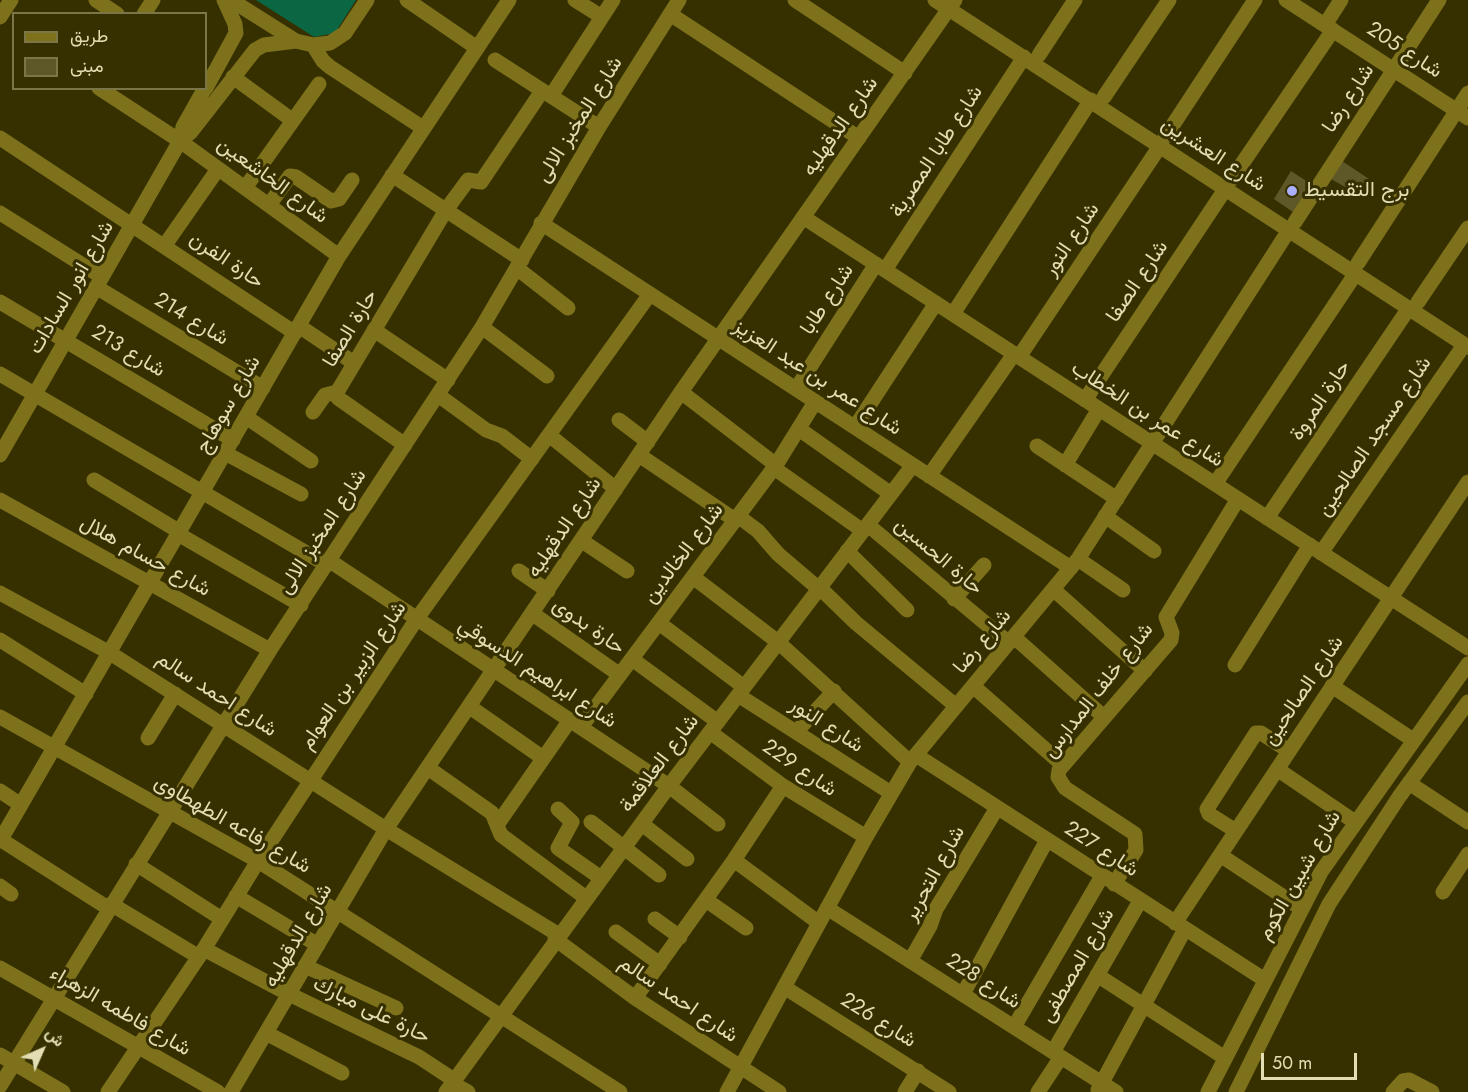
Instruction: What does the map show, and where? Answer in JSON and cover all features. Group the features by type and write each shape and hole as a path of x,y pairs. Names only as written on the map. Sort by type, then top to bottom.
{"street":[{"path":"0,17 11,0"},
{"path":"96,0 114,12"},
{"name":"شارع انور السادات","path":"207,80 212,61 236,33 235,24 225,0"},
{"name":"شارع انور السادات","path":"231,0 296,41 313,45"},
{"path":"367,0 345,33 330,43 313,45 323,61 330,67 423,129"},
{"path":"407,0 477,48"},
{"name":"شارع سوهاج","path":"0,839 55,748 339,256 509,0"},
{"path":"575,0 602,18"},
{"path":"546,93 613,0"},
{"name":"شارع المخبز الالى","path":"0,1086 270,650 482,327 520,265 541,223 679,0"},
{"path":"795,0 905,73"},
{"name":"شارع العشرين","path":"935,0 953,2 1031,56 1414,305 1467,342"},
{"path":"1031,56 1075,0"},
{"path":"953,314 1097,98 1169,0"},
{"name":"شارع النور","path":"929,476 1016,355 1256,0"},
{"name":"شارع 205","path":"1286,0 1462,114"},
{"name":"شارع الصفا","path":"1085,400 1329,28 1341,0"},
{"name":"شارع رضا","path":"727,1092 866,837 913,759 1074,563 1439,0"},
{"name":"شارع الدقهليه","path":"231,1092 386,829 681,392 953,2"},
{"path":"670,14 859,138"},
{"name":"شارع انور السادات","path":"180,141 191,132 259,47 296,41"},
{"name":"شارع طابا المصرية","path":"881,267 1031,56"},
{"path":"495,60 599,128"},
{"path":"234,77 292,120"},
{"path":"245,188 319,84"},
{"name":"شارع الخاشعين","path":"101,90 180,141 339,256"},
{"name":"شارع انور السادات","path":"0,455 6,433 35,394 180,141 183,127 204,90"},
{"name":"حارة الصفا","path":"405,445 338,398 337,392 446,210 468,180 480,184 546,93"},
{"path":"1215,484 1357,268 1462,114 1468,93"},
{"name":"حارة الفرن","path":"0,138 297,329 354,363"},
{"path":"165,245 218,169"},
{"path":"269,205 290,176 296,177 331,201 339,198 352,180"},
{"path":"392,176 446,210 520,265 568,308"},
{"name":"شارع 214","path":"0,213 99,282 263,388"},
{"name":"شارع عمر بن الخطاب","path":"803,217 1468,648"},
{"name":"شارع عمر بن عبد العزيز","path":"541,223 929,476 1123,590"},
{"name":"حارة المروة","path":"1267,518 1468,228"},
{"name":"شارع طابا","path":"796,389 881,267"},
{"name":"شارع الزبير بن العوام","path":"108,1092 202,953 310,780 416,620 650,294"},
{"name":"شارع 213","path":"0,302 66,340 301,494"},
{"path":"855,427 936,303"},
{"path":"482,327 547,376"},
{"path":"374,330 448,380"},
{"name":"شارع مسجد الصالحين","path":"1235,666 1316,549 1467,342"},
{"name":"شارع ابراهيم الدسوقي","path":"0,374 329,563 669,786 718,824"},
{"path":"313,412 325,395 337,392"},
{"name":"حارة الحسين","path":"681,392 775,466 865,528 954,599 1012,640 1104,717"},
{"path":"438,395 486,430 502,436 532,459"},
{"name":"شارع الخالدين","path":"497,825 543,758 620,675 775,466 815,402"},
{"path":"1065,465 1099,409"},
{"path":"246,417 311,461"},
{"path":"619,420 643,448 758,531 778,554 956,706"},
{"path":"799,429 891,494"},
{"path":"549,435 616,489"},
{"path":"1037,446 1117,499"},
{"name":"شارع العلاقمة","path":"451,1085 669,786 913,465"},
{"path":"94,480 301,605"},
{"name":"شارع الصالحين","path":"1099,1087 1143,1005 1180,926 1220,855 1468,482"},
{"name":"شارع خلف المدارس","path":"1108,880 1136,850 1137,839 1131,830 1065,788 1058,777 1062,765 1171,640 1173,635 1166,621 1167,615 1238,498"},
{"name":"شارع حسام هلال","path":"0,500 270,650"},
{"path":"1105,516 1154,550"},
{"path":"582,541 627,571"},
{"path":"848,551 907,610"},
{"path":"954,599 984,566"},
{"path":"519,571 548,591"},
{"name":"شارع 227","path":"693,577 778,642 834,691 856,715 913,759 997,808 1265,980"},
{"path":"1054,590 1145,671"},
{"name":"شارع احمد سالم","path":"0,593 110,653 557,937 635,998 779,1092"},
{"name":"حارة بدوى","path":"533,614 620,675"},
{"name":"شارع النور","path":"659,622 741,691 796,732 891,793"},
{"path":"0,640 86,694"},
{"name":"شارع 229","path":"632,659 783,786 866,837"},
{"name":"شارع شبين الكوم","path":"1208,1092 1321,872 1468,664"},
{"path":"972,686 1062,765"},
{"path":"1332,686 1413,740"},
{"path":"796,732 834,691"},
{"path":"148,738 175,694"},
{"name":"شارع شبين الكوم","path":"1236,1092 1329,904 1409,783 1468,702"},
{"path":"470,706 543,758"},
{"name":"شارع رفاعه الطهطاوى","path":"0,717 258,861 500,1015 611,1089"},
{"path":"1236,831 1209,814 1207,809 1256,733 1261,733 1289,751"},
{"path":"428,768 492,813 501,835 586,898"},
{"path":"1277,769 1355,822"},
{"path":"1409,783 1468,822"},
{"path":"635,998 680,938 783,786"},
{"path":"0,791 21,804"},
{"name":"شارع التحرير","path":"910,961 930,926 936,909 997,808"},
{"path":"558,809 572,822 558,848 601,878"},
{"path":"591,822 660,875"},
{"path":"642,824 687,859"},
{"name":"حارة على مبارك","path":"0,839 110,906 202,953 419,1056 451,1085 468,1092"},
{"path":"963,994 1047,840"},
{"path":"1443,892 1468,854"},
{"path":"1220,855 1302,909"},
{"path":"734,860 819,923"},
{"path":"136,864 222,919"},
{"path":"1014,1027 1108,880"},
{"path":"236,896 318,945"},
{"path":"706,900 746,928"},
{"name":"شارع المصطفى","path":"1038,1092 1097,975 1140,901"},
{"name":"شارع 228","path":"827,908 1057,1054 1099,1087 1116,1092"},
{"path":"655,919 680,938"},
{"path":"615,932 660,964"},
{"path":"305,966 396,1008"},
{"name":"شارع فاطمه الزهراء","path":"0,968 218,1092"},
{"path":"1097,975 1225,1058"},
{"name":"شارع 226","path":"784,987 949,1092"},
{"path":"266,1033 342,1073"},
{"path":"0,1055 63,1092"},
{"path":"905,1092 918,1071"},
{"path":"1393,1092 1403,1082 1409,1080 1432,1092"}],"green space":[{"path":"256,0 356,0 335,33 314,37"}],"building":[{"path":"1342,161 1369,179 1359,195 1331,179"},
{"name":"برج التقسيط","path":"1291,171 1311,184 1293,212 1274,199"}],"place":[{"name":"برج التقسيط","path":"1292,191"}]}
